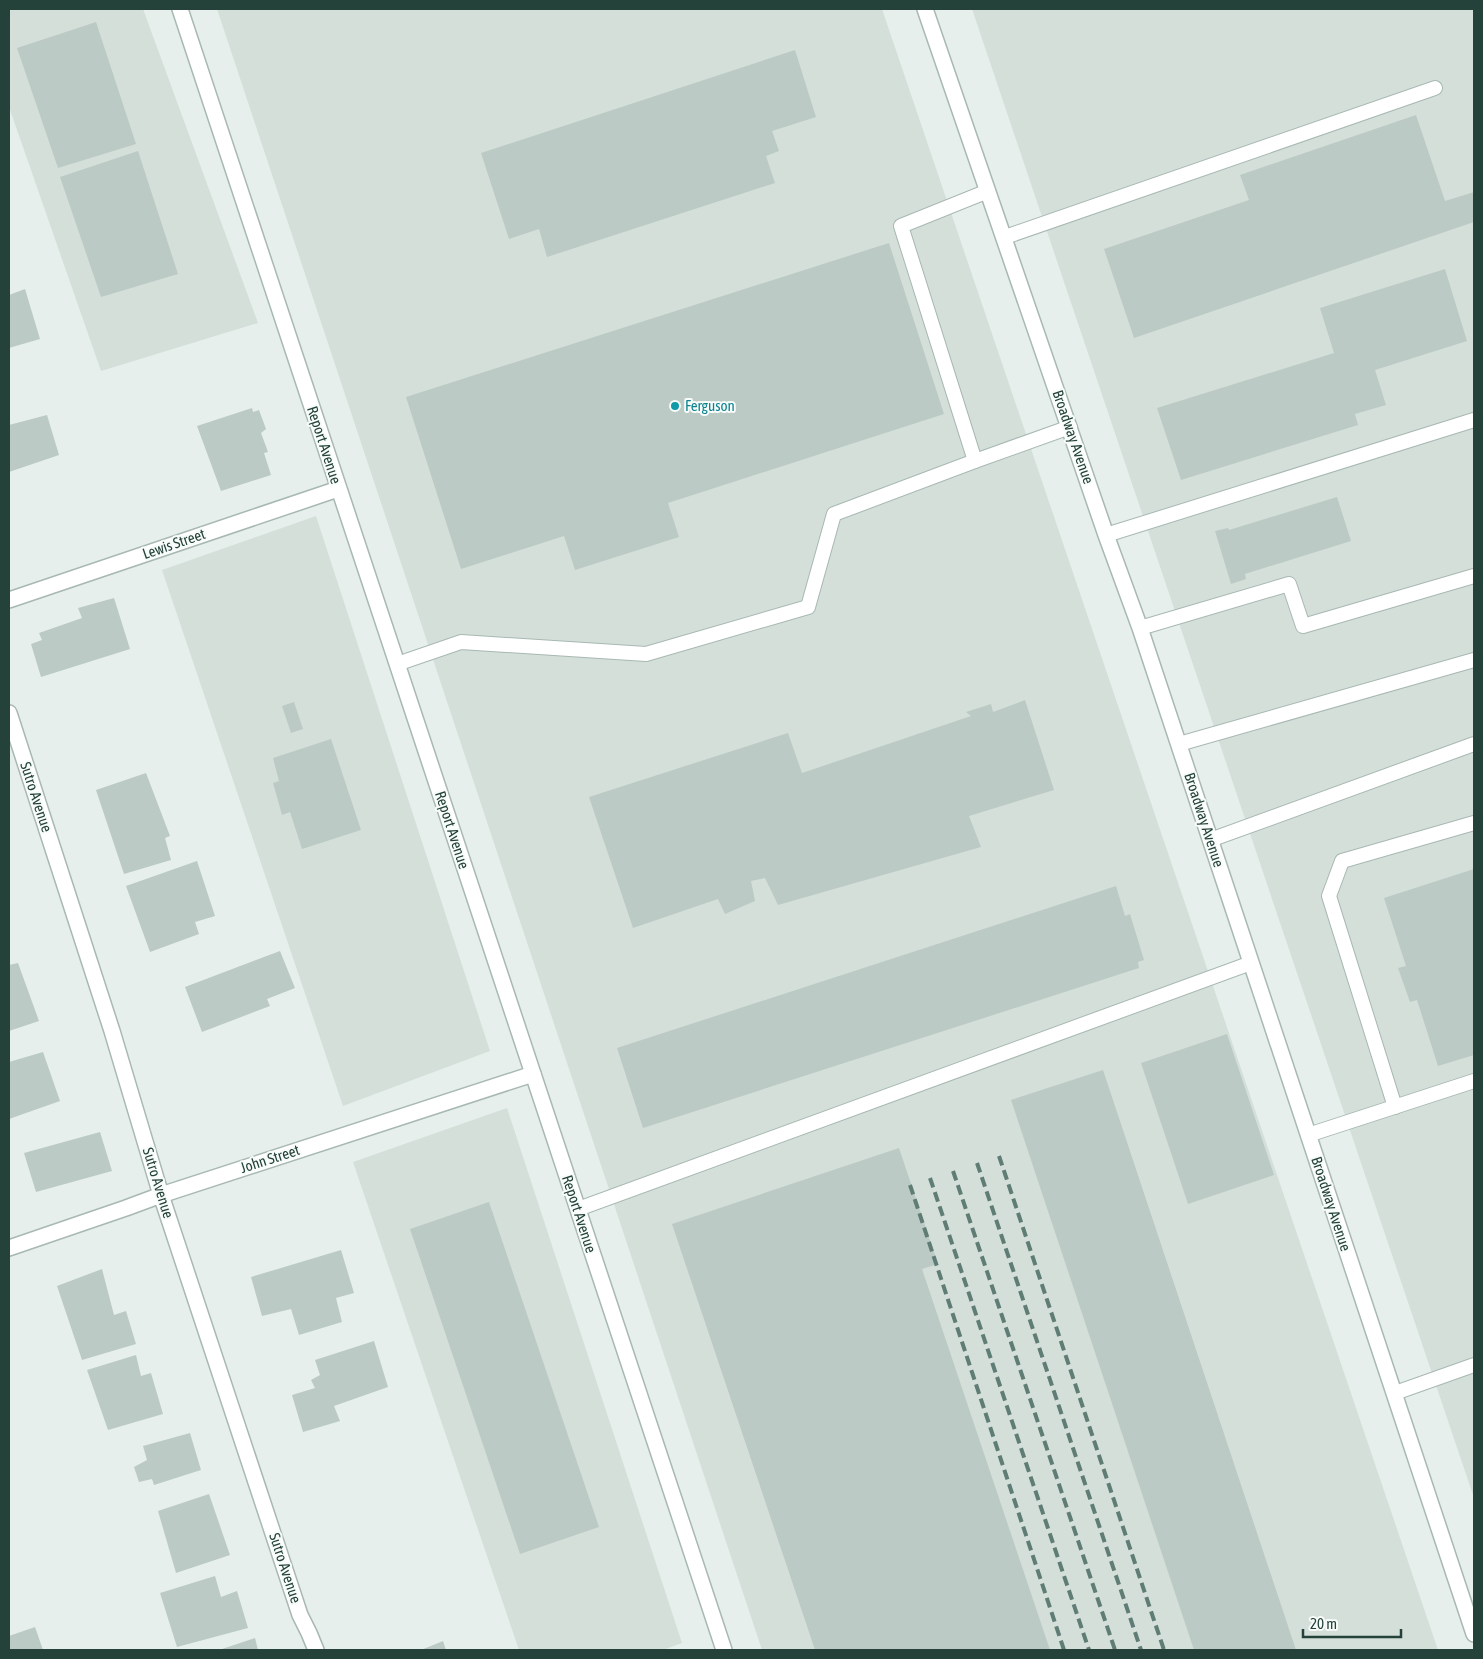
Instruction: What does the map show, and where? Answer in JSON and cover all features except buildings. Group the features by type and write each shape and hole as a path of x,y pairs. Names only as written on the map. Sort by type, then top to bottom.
{"street":[{"name":"Report Avenue","path":"180,9 724,1650"},
{"name":"Broadway Avenue","path":"925,9 1106,535 1140,628 1474,1634"},
{"name":"Lewis Street","path":"9,600 338,489"},
{"name":"Sutro Avenue","path":"9,714 112,1031 161,1194 300,1615 310,1632 316,1650"},
{"name":"John Street","path":"9,1248 161,1194 533,1074"}],"lane":[{"path":"1004,237 1435,88"},
{"path":"975,461 901,226 988,190"},
{"path":"1106,535 1474,420"},
{"path":"397,664 461,642 646,654 808,607 834,514 1070,427"},
{"path":"1140,628 1289,584 1303,626 1474,576"},
{"path":"1178,744 1474,660"},
{"path":"1210,840 1474,744"},
{"path":"1395,1107 1329,896 1342,861 1474,822"},
{"path":"578,1209 1251,963"},
{"path":"1308,1135 1474,1081"},
{"path":"1395,1393 1474,1365"}],"shaded area":[{"path":"9,9 143,9 258,323 101,371 9,107"},
{"path":"217,9 882,9 1438,1650 762,1650"},
{"path":"972,9 1474,9 1474,1498"},
{"path":"316,516 490,1051 343,1106 162,570"},
{"path":"507,1108 682,1643 663,1650 519,1650 353,1162"}],"railway":[{"path":"999,1156 1164,1650"},
{"path":"977,1163 1141,1650"},
{"path":"953,1171 1115,1650"},
{"path":"930,1178 1089,1650"},
{"path":"910,1185 1064,1650"}],"place":[{"name":"Ferguson","path":"675,406"}]}
